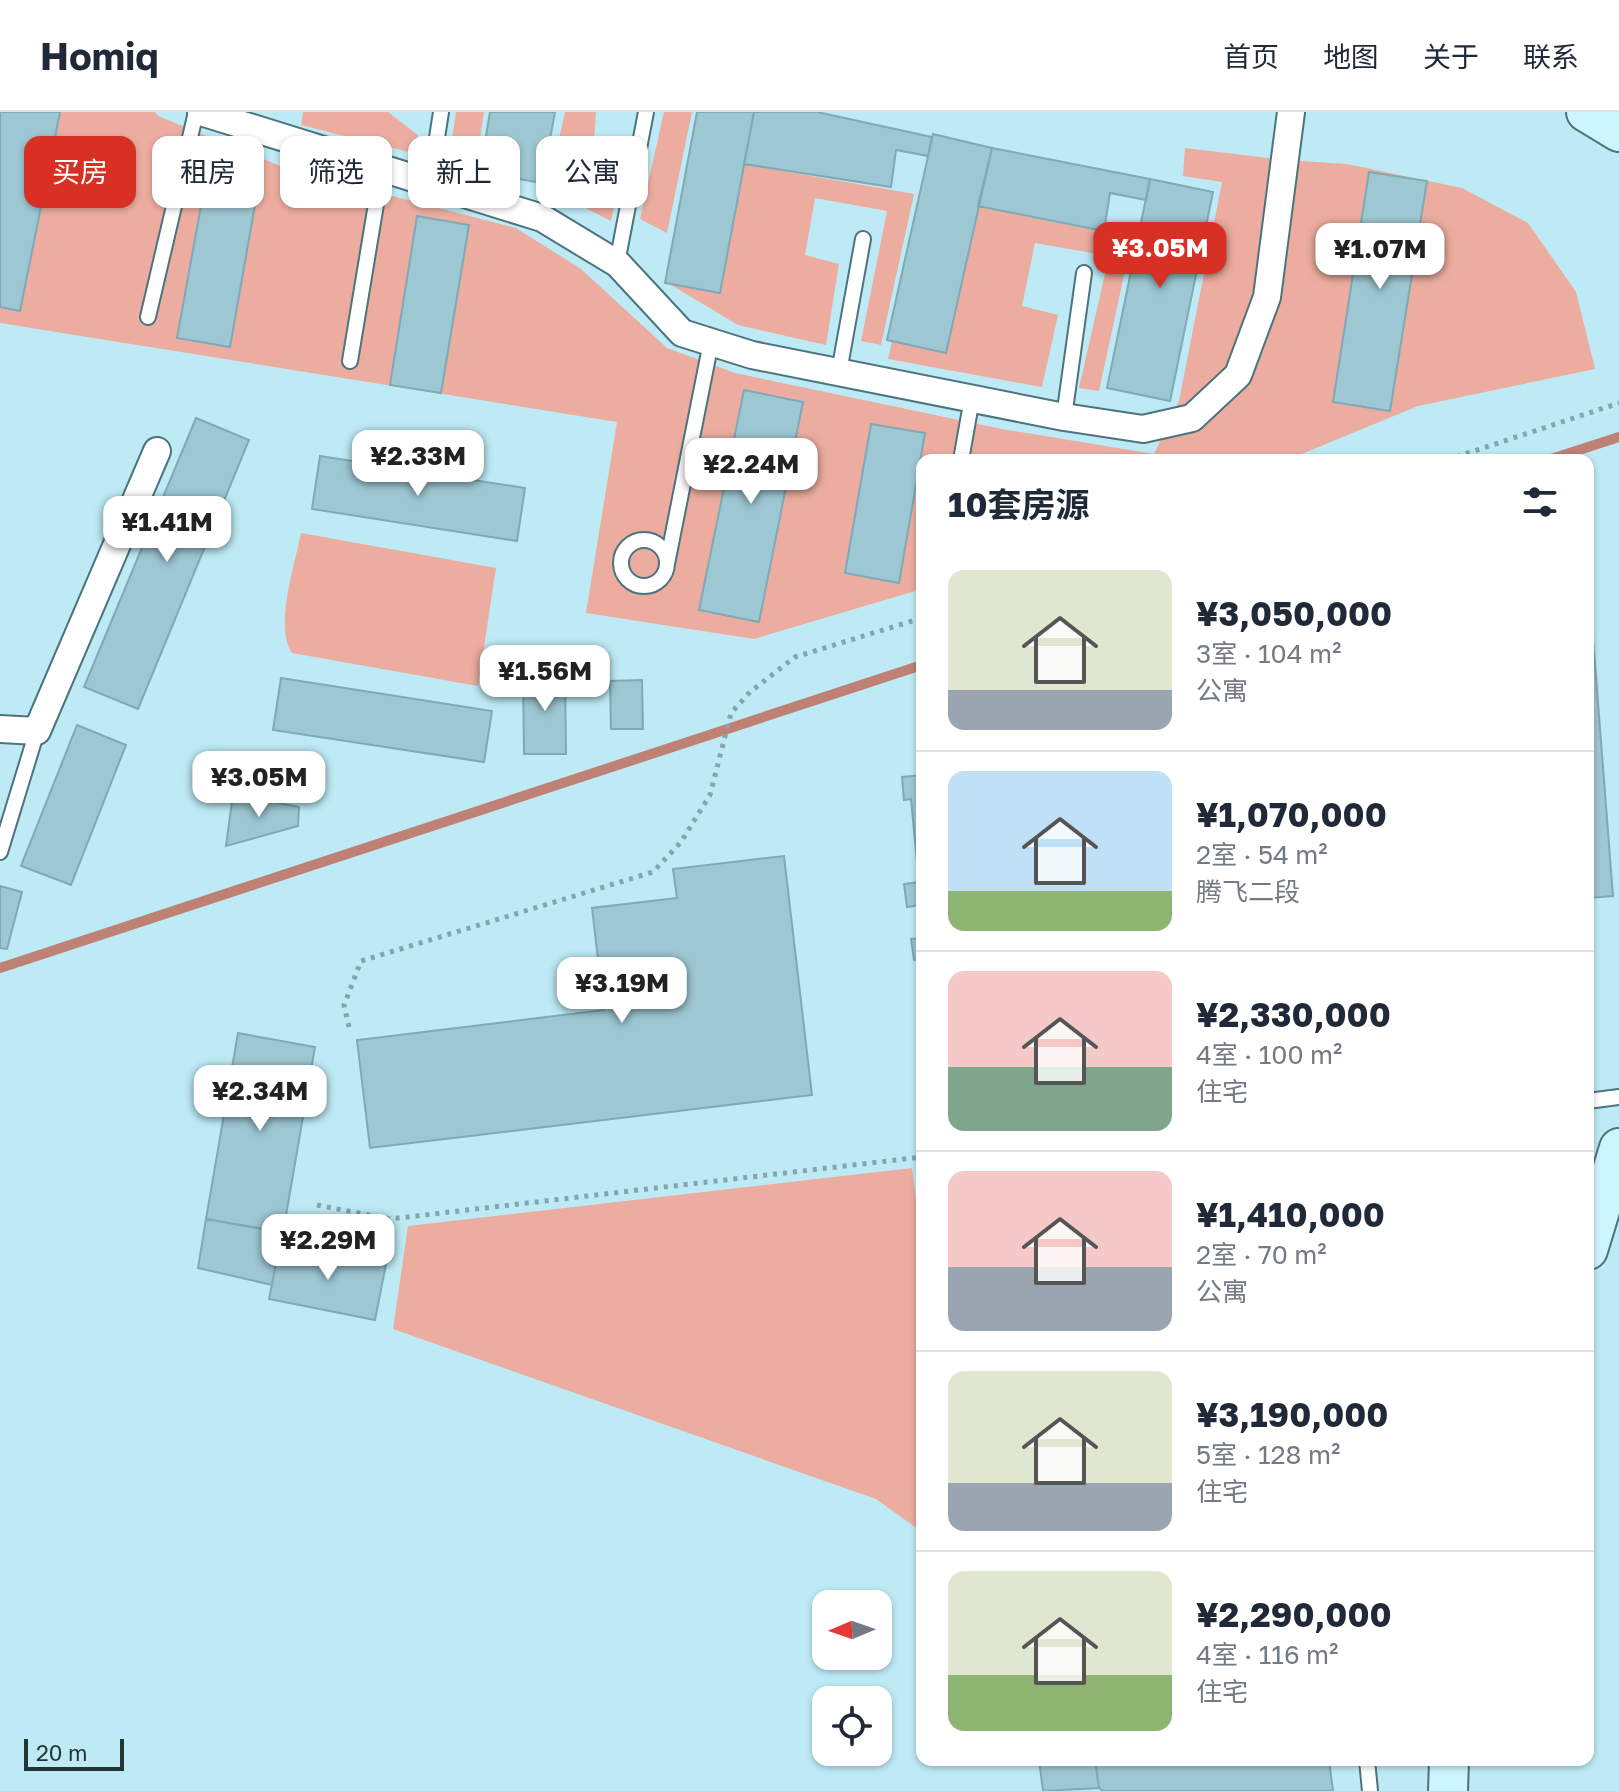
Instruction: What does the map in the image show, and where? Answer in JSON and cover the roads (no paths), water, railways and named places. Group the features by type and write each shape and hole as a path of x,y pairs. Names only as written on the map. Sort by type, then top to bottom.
{"street":[{"path":"199,112 280,137"},
{"path":"510,208 542,218 617,263 682,333 752,355 1064,417 1143,429 1192,418 1238,375 1267,297 1291,112"},
{"path":"1586,112 1619,132"},
{"path":"0,729 37,731 157,451"},
{"path":"1594,1230 1619,1148"},
{"path":"1448,1791 1449,1766"}],"lane":[{"path":"148,317 199,112"},
{"path":"437,136 441,112"},
{"path":"617,263 646,112"},
{"path":"350,361 375,208"},
{"path":"839,372 863,239"},
{"path":"1064,417 1084,273"},
{"path":"667,564 711,342"},
{"path":"962,454 972,398"},
{"path":"0,852 37,731"},
{"path":"1594,1100 1619,1097"},
{"path":"1368,1766 1370,1791"}],"waterway":[{"path":"1567,454 1619,437"},
{"path":"0,968 916,667"}]}
